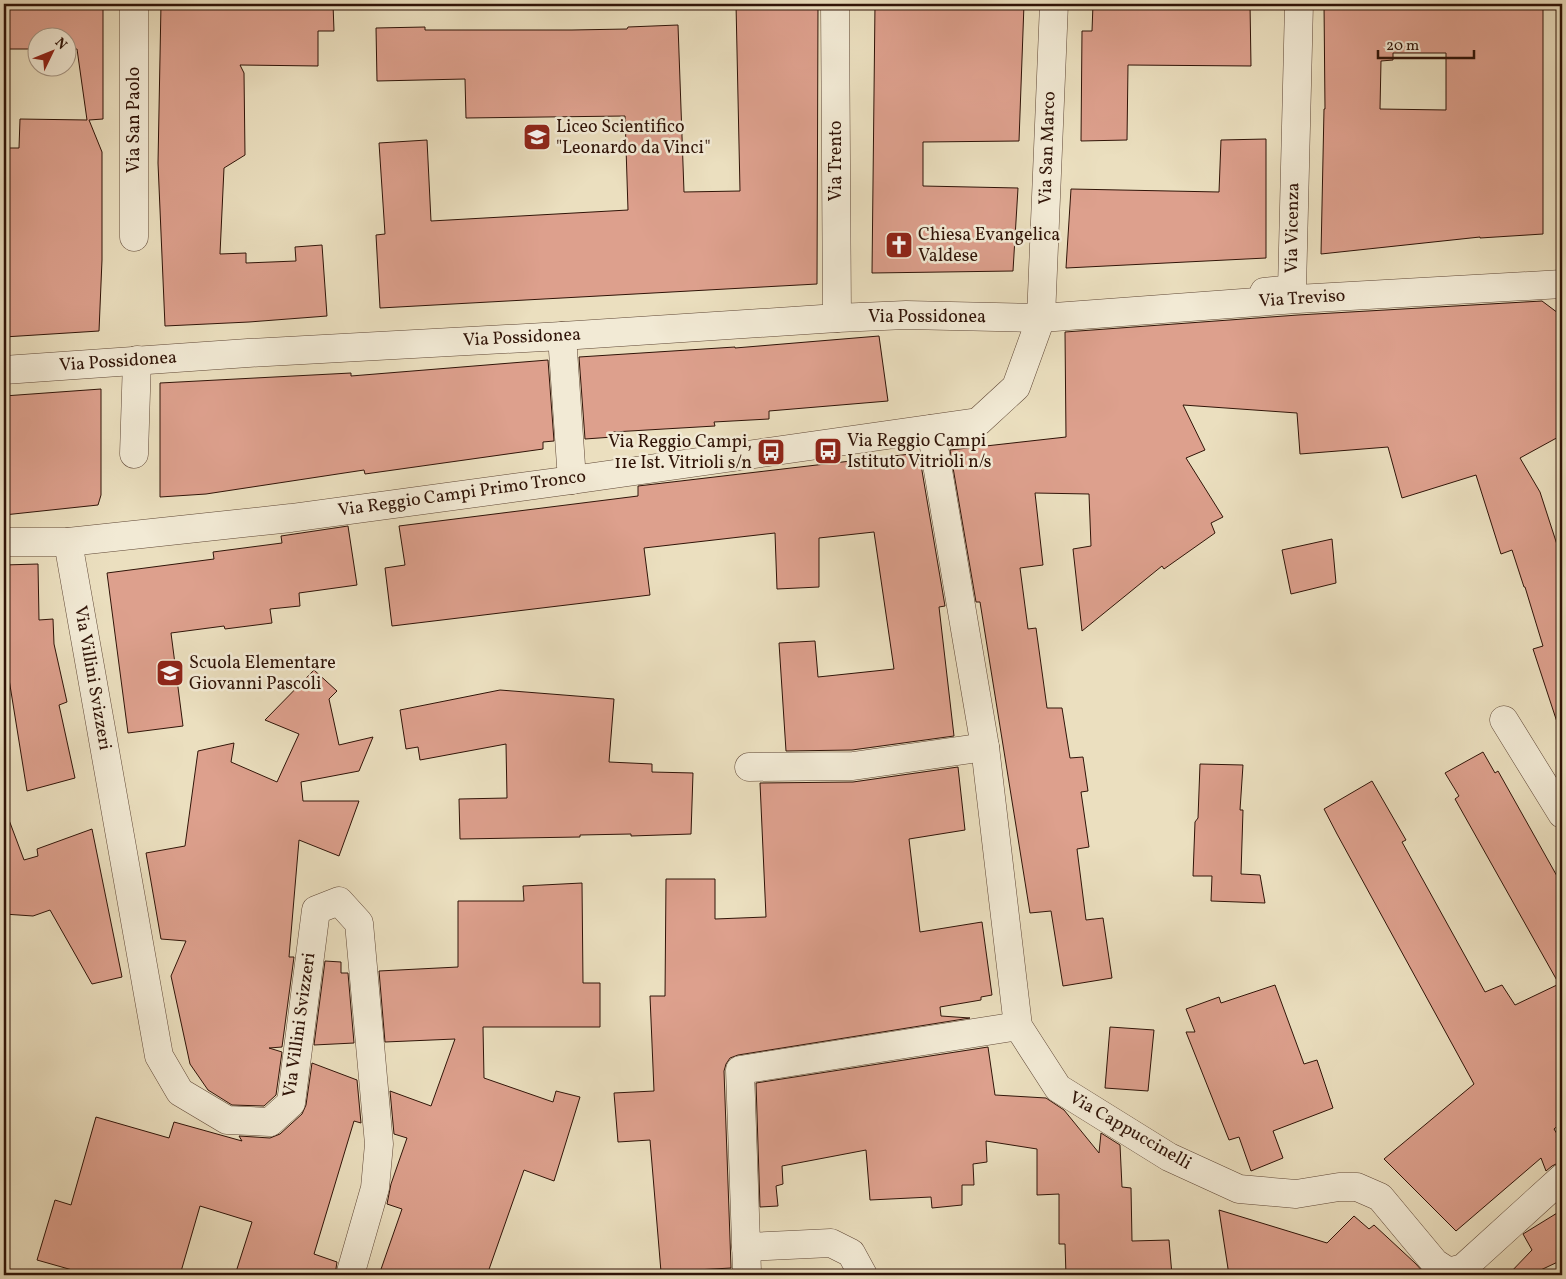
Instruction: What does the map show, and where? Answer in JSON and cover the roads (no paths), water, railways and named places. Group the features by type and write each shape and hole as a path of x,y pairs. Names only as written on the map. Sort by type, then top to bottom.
{"street":[{"name":"Via San Paolo","path":"134,4 134,237"},
{"name":"Via Trento","path":"835,4 837,318"},
{"name":"Via San Marco","path":"978,422 1016,387 1041,318 1054,4"},
{"name":"Via Vicenza","path":"1041,318 1292,289 1299,4"},
{"path":"1292,289 1562,274"},
{"name":"Via Treviso","path":"1041,318 1296,299 1562,284"},
{"name":"Via Possidonea","path":"4,370 138,360 837,318 906,315 1041,318"},
{"path":"562,336 572,480"},
{"path":"134,454 138,360"},
{"name":"Via Reggio Campi Primo Tronco","path":"4,542 68,542 291,518 978,422"},
{"path":"745,1275 747,1272 740,1070 1018,1026 985,747 931,429"},
{"name":"Via Villini Svizzeri","path":"68,542 159,1056 180,1092 227,1120 270,1122 291,1103 316,910 339,901 359,923 379,1144 375,1188 350,1275"},
{"path":"1504,720 1562,814"},
{"path":"749,767 853,766 985,747"},
{"name":"Via Cappuccinelli","path":"1018,1026 1058,1088 1169,1157 1239,1189 1296,1194 1357,1187 1380,1198 1435,1263 1449,1272 1463,1268 1562,1178"},
{"path":"746,1247 831,1243 851,1253 863,1275"}],"place":[{"name":"Liceo Scientifico \"Leonardo da Vinci\"","path":"537,137"},
{"name":"Chiesa Evangelica Valdese","path":"899,245"},
{"name":"Via Reggio Campi Istituto Vitrioli n/s","path":"828,451"},
{"name":"Via Reggio Campi, 11e Ist. Vitrioli s/n","path":"771,452"},
{"name":"Scuola Elementare Giovanni Pascoli","path":"170,673"}]}
